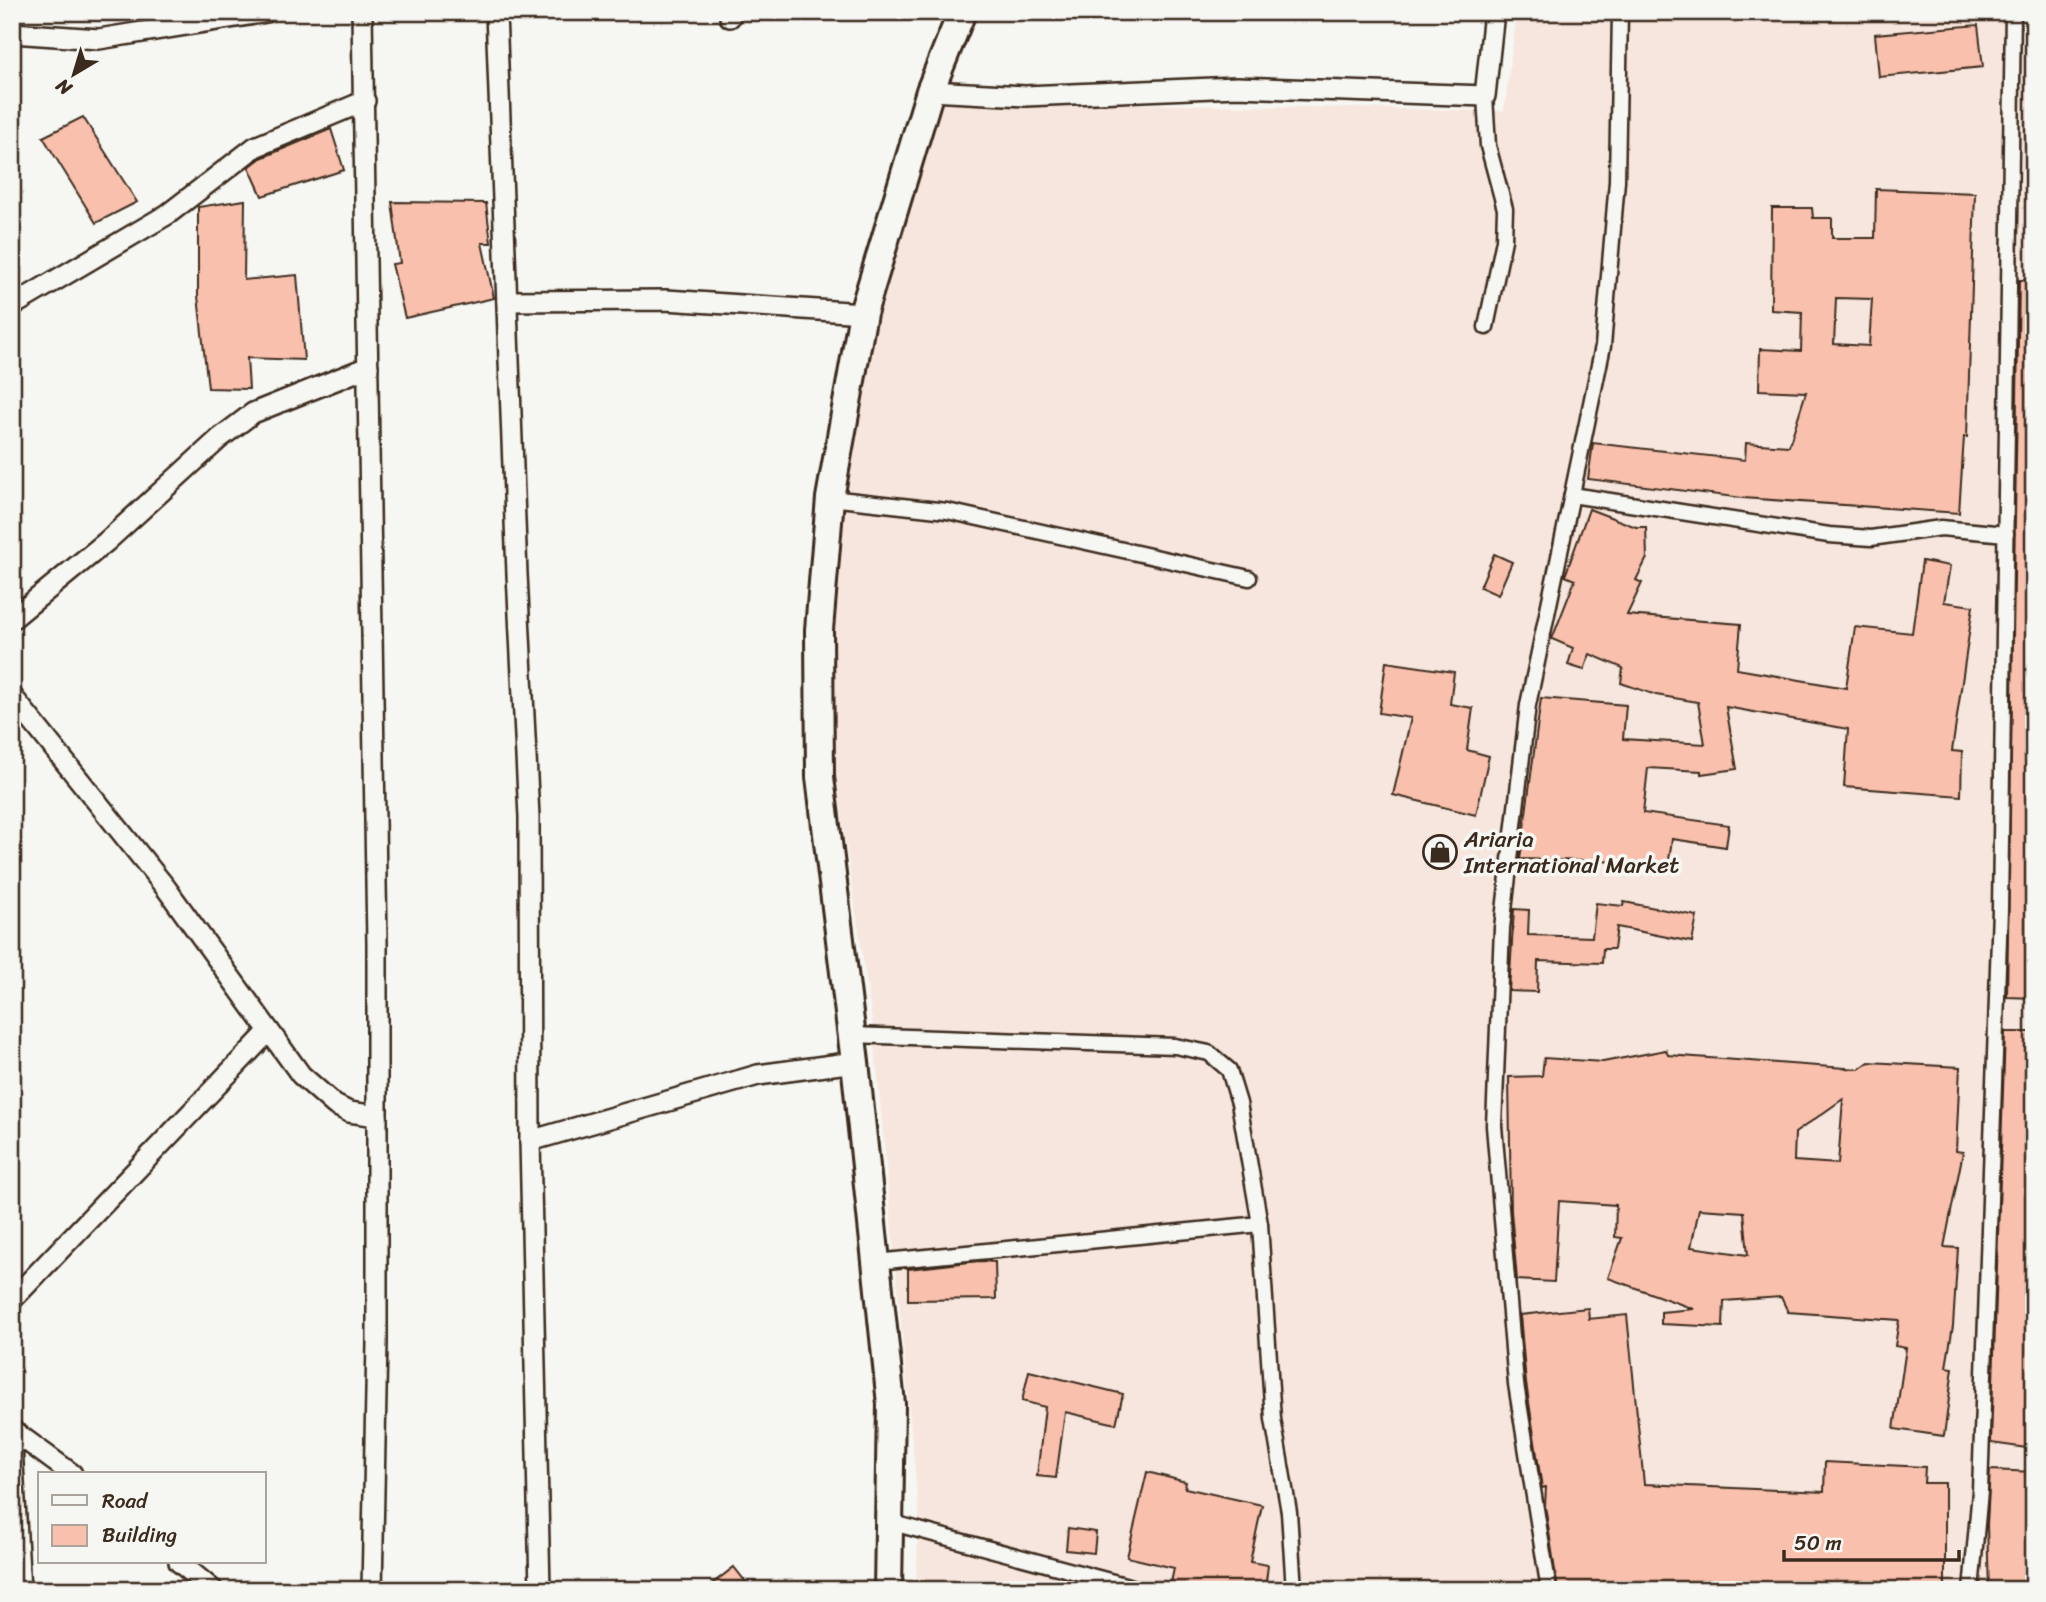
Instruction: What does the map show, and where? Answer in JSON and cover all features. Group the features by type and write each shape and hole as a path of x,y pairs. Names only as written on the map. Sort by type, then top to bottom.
{"main road":[{"path":"888,1590 891,1404 855,1062 820,777 819,630 830,498 863,313 930,91 962,12"}],"street":[{"path":"12,33 99,39 267,12"},
{"path":"362,12 377,1116 372,1590"},
{"path":"496,12 529,817 530,1141 540,1590"},
{"path":"1486,327 1504,240 1505,209 1488,146 1485,96 1494,12"},
{"path":"1549,1590 1516,1384 1494,1126 1502,928 1528,705 1603,346 1617,180 1620,12"},
{"path":"1971,1590 1980,1491 1997,992 2013,12"},
{"path":"930,91 1024,96 1237,87 1485,96"},
{"path":"12,306 168,214 255,147 365,101"},
{"path":"507,302 666,300 863,313"},
{"path":"12,619 106,542 220,438 253,413 368,367"},
{"path":"1572,495 1829,535 1871,538 1941,528 2006,534"},
{"path":"830,498 947,511 1250,578"},
{"path":"12,696 166,888 301,1075 322,1096 349,1112 377,1116"},
{"path":"13,1298 269,1031"},
{"path":"851,1035 1175,1046 1209,1053 1229,1070 1239,1103 1260,1224 1273,1419 1289,1512 1293,1590"},
{"path":"530,1141 758,1075 855,1062"},
{"path":"876,1262 1260,1224"},
{"path":"12,1430 69,1472"},
{"path":"12,1446 20,1590"},
{"path":"889,1522 1101,1584 1143,1590"},
{"path":"181,1564 213,1590"}],"shaded area":[{"name":"Ariaria International Market","path":"1517,12 2034,12 2034,1590 916,1590 919,1513 873,1027 821,676 847,396 940,100 1504,111"}],"building":[{"path":"1978,25 1983,67 1879,77 1875,34"},
{"path":"83,117 137,202 96,223 43,137"},
{"path":"331,129 344,170 262,196 249,167 261,158"},
{"path":"1876,189 1975,193 1967,437 1964,437 1959,513 1743,498 1588,479 1593,443 1745,460 1746,443 1789,446 1806,392 1759,390 1760,349 1801,351 1802,312 1771,310 1772,208 1812,208 1813,218 1832,218 1832,238 1875,238","holes":["1836,298 1872,299 1869,346 1834,344"]},
{"path":"245,200 244,280 297,275 304,360 247,358 249,389 208,388 198,296 198,207"},
{"path":"392,202 486,203 491,243 482,243 494,298 405,318 392,264 400,263"},
{"path":"2019,280 2034,280 2034,998 2007,997"},
{"path":"1589,509 1636,527 1646,527 1647,558 1636,580 1642,583 1627,615 1741,624 1737,669 1846,688 1855,627 1912,633 1922,561 1950,566 1944,602 1973,606 1952,751 1962,752 1961,796 1844,787 1848,729 1726,707 1737,769 1701,774 1701,771 1648,768 1643,813 1729,825 1726,847 1672,839 1668,867 1627,862 1520,859 1541,698 1626,705 1623,739 1705,744 1698,702 1656,695 1621,683 1623,668 1590,654 1584,670 1568,665 1573,648 1552,639 1575,580 1565,576"},
{"path":"1494,554 1512,562 1498,595 1480,587"},
{"path":"1386,662 1454,672 1450,704 1473,708 1467,750 1489,756 1476,815 1393,795 1411,718 1379,713"},
{"path":"1624,902 1697,916 1692,942 1617,927 1614,949 1603,949 1602,963 1538,961 1537,992 1509,991 1514,909 1529,910 1528,935 1592,937 1596,903 1623,906"},
{"path":"2005,1032 2034,1032 2034,1449 1991,1443"},
{"path":"1666,1050 1668,1055 1859,1069 1869,1062 1960,1067 1956,1151 1963,1152 1944,1247 1958,1248 1953,1326 1946,1367 1953,1368 1944,1436 1894,1429 1906,1348 1895,1346 1899,1320 1788,1312 1781,1297 1724,1301 1723,1327 1661,1324 1661,1312 1694,1309 1608,1278 1622,1238 1615,1237 1616,1205 1559,1201 1554,1282 1517,1280 1511,1211 1509,1077 1542,1076 1544,1058 1603,1062","holes":["1843,1099 1838,1164 1794,1161 1795,1133","1699,1209 1744,1212 1748,1255 1691,1247"]},
{"path":"979,1261 995,1262 996,1299 908,1300 908,1269"},
{"path":"1588,1308 1589,1319 1627,1315 1644,1484 1824,1492 1825,1462 1925,1467 1924,1483 1945,1483 1945,1590 1558,1590 1545,1506 1546,1487 1542,1488 1526,1383 1520,1315"},
{"path":"1029,1371 1123,1394 1116,1424 1065,1412 1056,1478 1037,1476 1045,1407 1022,1401"},
{"path":"1990,1470 2034,1472 2034,1590 1989,1590 1987,1525"},
{"path":"1147,1472 1186,1482 1185,1488 1262,1505 1250,1562 1268,1565 1265,1590 1215,1590 1171,1583 1174,1568 1127,1557"},
{"path":"1068,1528 1096,1532 1094,1553 1066,1550"},
{"path":"734,1567 752,1590 704,1590"}],"place":[{"name":"Ariaria International Market","path":"1440,852"}]}
